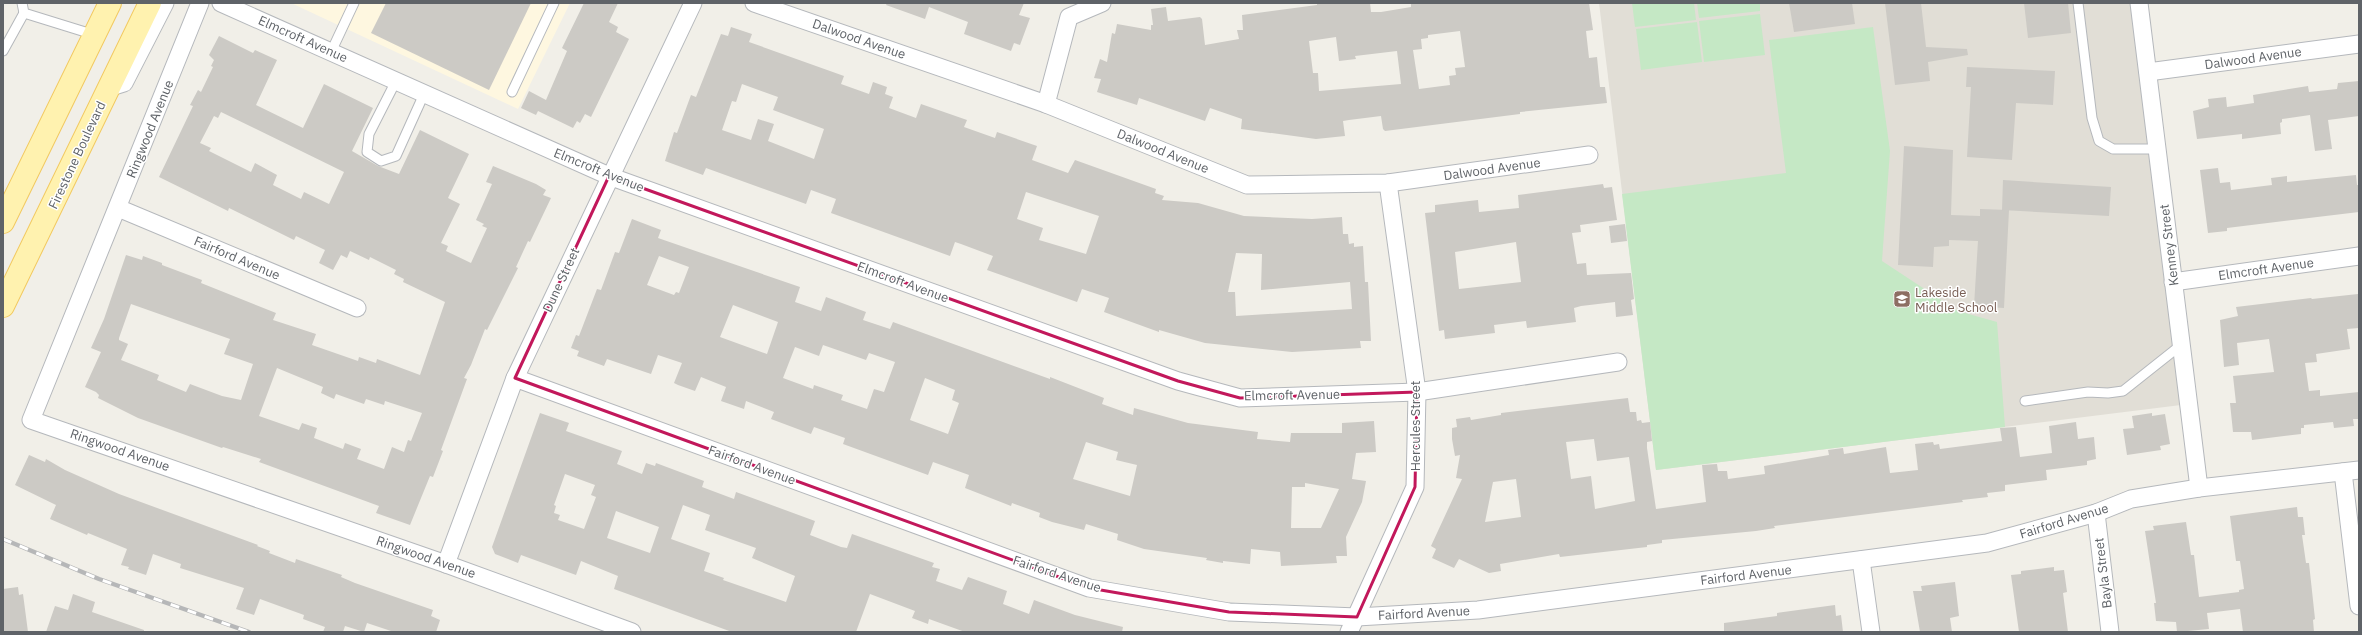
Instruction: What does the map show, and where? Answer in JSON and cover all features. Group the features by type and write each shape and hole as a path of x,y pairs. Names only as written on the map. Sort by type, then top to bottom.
{"main road":[{"path":"3,222 110,3"},
{"path":"127,49 123,24 133,3"},
{"name":"Firestone Boulevard","path":"3,306 150,3"}],"street":[{"path":"108,88 124,83 165,3"},
{"name":"Ringwood Avenue","path":"200,3 31,420 446,564 632,632"},
{"name":"Elmcroft Avenue","path":"221,3 609,176 1186,383 1240,398 1417,392 1618,362"},
{"name":"Dune Street","path":"446,564 515,378 609,176 692,3"},
{"name":"Dalwood Avenue","path":"754,3 1046,104 1247,185 1388,183 1590,155"},
{"path":"1046,104 1069,17 1102,3"},
{"name":"Kenney Street","path":"2139,3 2199,488"},
{"name":"Dalwood Avenue","path":"2148,72 2359,44"},
{"name":"Hercules Street","path":"1349,632 1415,487 1417,392 1388,183"},
{"name":"Fairford Avenue","path":"118,208 357,308"},
{"name":"Elmcroft Avenue","path":"2173,282 2359,256"},
{"name":"Fairford Avenue","path":"515,378 1089,588 1229,612 1356,617 1478,610 1988,543 2096,513 2131,499 2199,488 2351,471"},
{"path":"2351,471 2359,606"},
{"name":"Bayla Street","path":"2096,513 2110,632"},
{"path":"1861,560 1871,632"}],"lane":[{"path":"3,51 24,13 22,3"},
{"path":"331,52 354,3"},
{"path":"512,92 554,3"},
{"path":"2078,3 2092,118 2099,141 2113,149 2157,149"},
{"path":"24,13 95,35"},
{"path":"396,81 369,134 367,152 381,161 396,156 424,94"},
{"path":"2025,401 2088,392 2108,393 2123,391 2181,345"}],"highlighted area":[{"path":"609,176 1178,381 1240,398 1417,392 1415,487 1357,617 1229,612 1089,588 515,378"}],"shaded area":[{"path":"291,3 570,3 518,109"},
{"name":"Lakeside Middle School","path":"1599,3 2131,3 2181,405 1656,470"}],"green space":[{"path":"1632,3 1694,3 1696,20 1635,27"},
{"path":"1697,3 1760,3 1760,11 1699,18"},
{"path":"1760,14 1765,55 1704,62 1699,21"},
{"path":"1697,22 1702,62 1641,70 1636,29"},
{"path":"1873,27 1890,151 1882,261 1958,311 1997,322 2005,427 1656,470 1622,194 1786,173 1769,40"}],"building":[{"path":"386,3 531,3 489,90 371,33"},
{"path":"584,3 618,3 609,22 618,27 616,32 629,39 591,117 585,114 580,123 577,121 573,128 538,111 536,115 521,108 529,91 546,100 567,51 562,48"},
{"path":"887,3 1024,3 1019,15 1030,18 1020,45 1014,43 1011,51 964,34 968,22 929,7 925,19 886,5"},
{"path":"1317,3 1370,3 1371,12 1381,12 1411,7 1411,3 1589,3 1593,30 1586,31 1589,58 1597,57 1600,87 1605,87 1607,103 1520,112 1520,114 1385,131 1383,129 1381,116 1343,121 1345,136 1316,139 1241,129 1242,119 1210,108 1205,121 1139,98 1137,105 1097,92 1101,79 1094,78 1100,59 1107,62 1112,33 1115,34 1117,24 1151,30 1151,25 1153,25 1151,9 1166,7 1168,21 1200,17 1202,19 1205,45 1239,39 1237,30 1243,30 1242,15 1317,5","holes":["1460,31 1465,67 1455,68 1456,75 1449,76 1450,85 1419,89 1413,50 1422,49 1421,39 1428,38 1428,35","1336,37 1339,61 1356,59 1355,56 1397,51 1401,84 1319,91 1318,73 1313,73 1309,41"]},
{"path":"1789,3 1852,3 1855,24 1794,32"},
{"path":"1885,3 1921,3 1926,47 1967,49 1968,55 1928,62 1930,81 1895,85"},
{"path":"2024,3 2068,3 2071,33 2028,38"},
{"path":"731,27 752,34 749,42 844,76 841,84 869,94 873,82 887,87 885,94 893,97 889,108 916,118 921,104 967,120 964,127 995,138 997,132 1037,146 1032,160 1068,173 1075,160 1156,189 1155,193 1164,196 1162,200 1198,203 1244,216 1312,219 1342,217 1343,234 1348,234 1349,244 1354,243 1354,247 1363,246 1365,282 1368,282 1371,341 1360,341 1361,348 1292,352 1205,343 1159,330 1159,332 1104,312 1109,298 1082,289 1077,302 987,270 993,256 961,244 955,242 950,256 831,213 836,199 811,190 806,204 706,168 703,175 665,161 674,132 677,133 691,95 696,97 721,34 728,36","holes":["742,84 778,97 773,110 824,129 814,159 768,141 774,124 758,119 751,140 722,130 732,101 736,102","1026,192 1099,216 1086,254 1039,240 1043,228 1017,219","1236,253 1262,254 1261,290 1350,282 1352,309 1236,316 1235,292 1228,292"]},
{"path":"219,36 253,53 255,50 277,60 256,105 303,128 324,84 373,108 352,151 378,166 399,174 420,130 469,154 448,198 460,204 441,243 448,246 446,251 471,263 487,228 482,226 484,224 476,220 492,184 486,182 493,166 536,184 546,190 543,195 551,198 530,242 528,241 516,267 518,268 487,330 485,329 471,365 464,378 467,379 441,450 443,451 433,477 430,476 410,525 376,513 379,506 259,462 261,459 223,447 222,448 138,418 98,398 99,395 96,392 85,387 101,352 91,348 104,319 126,255 142,260 143,256 162,263 162,265 202,280 201,283 276,313 273,320 316,334 312,345 358,361 359,357 376,363 377,359 420,375 445,302 403,282 404,279 394,274 396,270 370,257 369,260 350,251 347,258 341,255 333,270 319,263 325,250 296,236 294,240 229,208 228,211 159,177 193,106 190,105 198,90 201,92 213,67 211,66 214,60 209,55","holes":["221,112 344,172 329,204 304,192 301,199 273,185 277,175 255,163 251,172 209,151 211,148 200,143 214,116 218,118","131,304 230,339 224,354 253,364 241,400 222,396 190,384 186,392 157,380 159,375 121,360 128,344 119,340","277,368 323,387 321,393 334,399 336,394 364,404 366,399 384,405 385,401 422,413 411,441 408,440 404,452 392,447 384,469 357,459 361,449 345,443 343,449 314,438 317,428 302,423 299,430 259,416"]},
{"path":"1967,67 2055,71 2053,105 2016,103 2012,160 1967,157 1971,87 1966,87"},
{"path":"2359,81 2359,116 2328,120 2332,149 2315,151 2310,115 2282,119 2282,122 2280,123 2281,134 2242,139 2242,134 2197,139 2193,111 2209,107 2208,99 2226,97 2227,107 2254,103 2253,95 2308,86 2309,92 2337,89 2338,83"},
{"path":"1904,146 1953,150 1951,215 1980,216 1980,209 2009,210 2004,308 1974,306 1978,241 1949,240 1949,246 1934,247 1933,267 1898,265"},
{"path":"2218,168 2220,183 2230,182 2231,190 2272,185 2271,178 2287,176 2287,182 2356,175 2357,185 2359,185 2359,212 2227,228 2227,231 2208,233 2200,170"},
{"path":"2003,180 2111,187 2109,216 2002,210"},
{"path":"1603,184 1604,188 1612,187 1617,220 1580,225 1581,232 1572,233 1577,264 1586,263 1587,275 1631,273 1634,299 1631,300 1633,315 1616,317 1615,302 1581,306 1574,308 1576,322 1527,328 1526,321 1494,325 1495,333 1445,339 1444,330 1439,331 1425,213 1435,212 1435,205 1478,200 1479,212 1519,208 1518,195","holes":["1516,242 1521,282 1459,289 1455,252"]},
{"path":"632,219 661,230 658,238 800,287 795,302 821,311 826,297 866,312 863,320 890,329 893,322 1050,379 1050,377 1104,398 1102,404 1133,415 1134,408 1188,423 1258,432 1257,439 1290,442 1291,433 1342,433 1342,423 1374,421 1376,452 1356,453 1352,479 1366,481 1362,502 1346,537 1347,556 1336,556 1337,563 1281,566 1280,552 1251,549 1250,564 1223,561 1223,563 1206,560 1207,558 1144,549 1117,540 1118,534 1086,524 1084,530 1052,522 1039,517 1040,513 1012,503 1011,506 965,488 969,475 933,462 928,475 843,444 845,438 814,427 811,434 771,419 774,412 746,401 744,409 721,401 726,387 701,377 695,391 678,385 674,383 682,363 658,355 651,374 607,359 604,366 577,356 579,351 571,348 576,335 579,336 597,289 601,290 615,252 619,253","holes":["659,256 689,267 679,293 676,292 674,295 647,285","733,305 778,322 767,354 720,337","823,345 866,360 869,353 895,362 884,392 874,389 867,409 841,400 843,395 814,385 813,389 783,378 795,347 819,356","925,378 955,390 952,400 959,403 948,434 910,420","1086,442 1118,452 1116,460 1137,465 1130,496 1073,479","1305,483 1339,489 1321,528 1291,528 1292,487 1305,487"]},
{"path":"1625,224 1627,241 1611,243 1609,226"},
{"path":"2358,294 2359,328 2347,329 2350,349 2316,354 2317,362 2305,363 2309,391 2320,390 2320,396 2359,392 2359,419 2353,419 2354,426 2334,428 2333,422 2304,425 2304,428 2301,428 2301,434 2252,440 2251,432 2233,432 2230,403 2236,403 2233,376 2274,372 2269,339 2237,343 2239,365 2224,367 2220,320 2238,316 2236,307"},
{"path":"1628,398 1630,412 1636,412 1637,421 1641,420 1642,423 1650,422 1652,441 1647,442 1647,448 1656,509 1706,502 1702,465 1717,464 1718,471 1727,471 1728,479 1765,474 1764,466 1829,455 1828,450 1843,448 1844,454 1886,447 1890,473 1918,470 1915,444 1933,442 1934,445 1939,444 1940,449 2002,441 2000,428 2016,427 2020,457 2052,453 2049,426 2076,422 2078,439 2094,437 2096,459 2087,461 2087,465 2046,470 2047,480 2005,485 2005,491 1987,493 1988,497 1962,500 1963,502 1774,526 1775,528 1756,531 1662,540 1662,543 1647,545 1647,547 1560,557 1559,554 1500,564 1501,571 1489,573 1459,559 1454,568 1432,558 1436,549 1431,546 1462,479 1456,478 1460,455 1455,456 1452,428 1457,427 1456,419 1470,417 1471,420 1501,415 1501,413","holes":["1594,439 1597,461 1629,457 1635,501 1595,509 1591,476 1571,479 1566,442","1516,479 1521,517 1485,522 1493,482"]},
{"path":"540,413 569,423 566,431 622,451 617,464 642,474 646,463 655,466 656,463 704,481 702,487 734,499 736,492 815,521 810,535 841,547 847,548 852,534 934,563 932,567 940,569 936,581 962,590 968,577 1007,591 1003,604 1029,614 1034,600 1075,615 1123,627 1122,632 965,632 929,619 928,624 912,618 915,611 870,594 856,632 732,632 614,589 618,576 581,561 576,575 521,555 518,563 495,554 492,547","holes":["565,474 595,485 591,495 596,497 584,529 558,520 560,515 554,513 556,506 554,505","683,505 710,515 705,530 756,548 752,558 795,576 786,602 723,580 724,578 704,571 710,553 671,539","616,511 659,527 650,553 607,538"]},
{"path":"2152,413 2152,416 2165,414 2170,444 2160,446 2161,450 2127,455 2123,429 2134,428 2132,416"},
{"path":"29,455 45,462 46,459 65,470 119,494 258,545 257,546 270,551 269,553 295,563 296,559 342,575 341,577 355,583 433,610 431,616 440,620 436,632 394,632 367,623 364,632 345,626 343,632 323,632 325,627 303,619 304,615 260,599 254,615 236,609 244,588 180,568 181,564 153,554 146,575 128,569 129,567 121,565 127,549 88,533 87,535 50,519 56,505 15,485"},
{"path":"2297,507 2298,517 2303,517 2305,535 2302,535 2306,563 2309,563 2315,619 2313,620 2314,632 2243,632 2240,609 2207,613 2209,629 2177,632 2176,622 2156,621 2154,603 2156,603 2145,531 2154,530 2153,526 2186,522 2191,555 2194,555 2199,597 2239,592 2239,590 2244,589 2240,561 2236,561 2230,516"},
{"path":"2054,567 2054,571 2064,570 2067,592 2063,593 2068,632 2019,632 2011,575 2021,574 2021,571"},
{"path":"1955,582 1959,616 1950,618 1952,632 1920,632 1913,591 1922,591 1921,586"},
{"path":"18,587 19,595 23,594 28,632 3,632 3,589"},
{"path":"73,594 95,602 92,612 144,630 144,632 46,632 55,606 68,610"},
{"path":"1835,605 1836,616 1841,615 1843,632 1724,632 1724,623 1777,616 1777,613"}],"railway":[{"path":"3,539 99,579 249,632"}],"place":[{"name":"Lakeside Middle School","path":"1902,299"}]}
